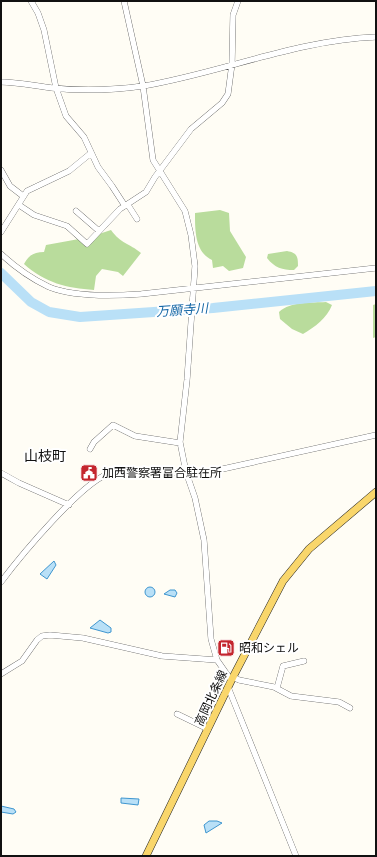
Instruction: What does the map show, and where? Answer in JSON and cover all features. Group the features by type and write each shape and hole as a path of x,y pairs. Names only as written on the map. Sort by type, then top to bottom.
{"main road":[{"name":"高岡北条線","path":"146,856 232,678 283,581 309,549 376,492"}],"street":[{"path":"31,1 38,13 44,30 56,88 66,116 84,137 98,167 126,206 137,218"},
{"path":"124,1 143,86 153,160 184,211 190,229 195,266 180,443 186,472 195,498 204,540 212,639 217,660 232,678 277,688 291,696 339,702 350,708"},
{"path":"19,205 34,215 67,226 87,244 120,209 146,192 190,129 222,102 228,94 232,64 232,19 238,1"},
{"path":"1,82 56,88 99,89 143,86 274,53 338,40 376,37"},
{"path":"1,232 27,191 68,171 91,153"},
{"path":"1,170 10,186 23,196"},
{"path":"76,211 99,231"},
{"path":"1,254 22,271 50,287 75,293 128,295 376,268"},
{"path":"90,449 94,442 113,425 135,436 180,443"},
{"path":"1,582 20,556 88,486 110,474 134,470 186,472 218,470 376,435"},
{"path":"1,473 19,483 69,505"},
{"path":"2,671 22,661 37,640 42,636 50,635 83,638 162,656 217,660"},
{"path":"277,688 283,666 304,661"},
{"path":"228,687 296,856"},
{"path":"177,714 208,729"}],"green space":[{"path":"220,210 229,213 230,231 246,257 243,268 229,271 223,266 213,268 212,260 202,252 199,246 195,227 195,213"},
{"path":"111,230 122,241 141,253 123,276 118,272 102,269 96,276 94,290 75,288 48,280 24,264 32,255 44,252 46,245 79,239 87,247 99,234"},
{"path":"287,251 295,254 297,257 298,266 294,270 279,268 267,258 268,254"},
{"path":"326,302 332,305 330,310 324,318 303,334 292,329 280,319 279,312 289,306 301,303"},
{"path":"376,304 376,337 373,338 373,305"}],"water":[{"path":"54,561 56,565 47,579 40,574"},
{"path":"148,587 152,587 154,588 154,596 148,597 145,594 145,590"},
{"path":"170,590 175,590 177,593 175,597 164,594"},
{"path":"100,620 111,628 111,632 108,633 90,628"},
{"path":"121,798 139,799 138,805 121,803"},
{"path":"1,806 14,809 16,812 13,814 1,812"},
{"path":"209,821 217,821 222,823 206,833 204,825"}],"waterway":[{"name":"万願寺川","path":"1,273 31,302 49,312 80,317 213,308 376,291"}],"place":[{"name":"加西警察署富合駐在所","path":"89,473"},
{"name":"昭和シェル","path":"226,648"}],"district":[{"name":"山枝町","path":"45,456"}]}
